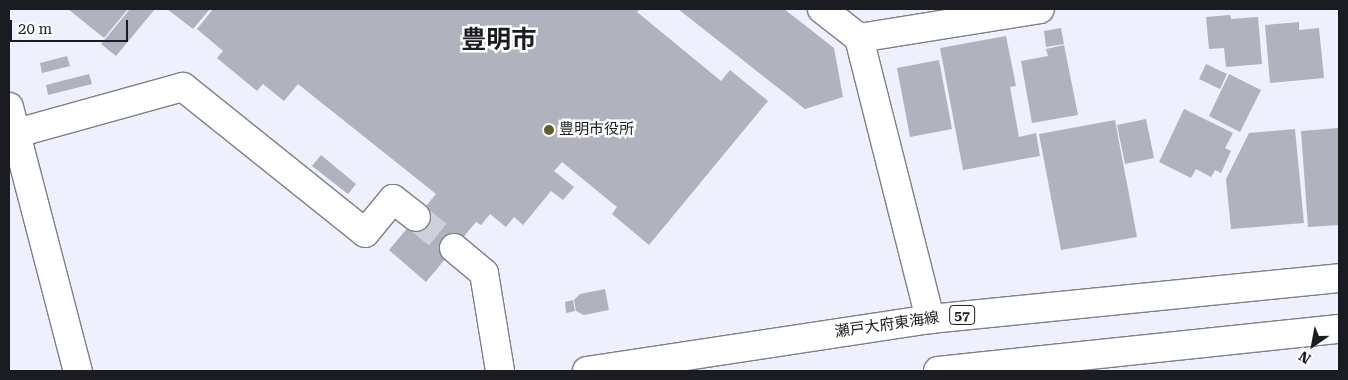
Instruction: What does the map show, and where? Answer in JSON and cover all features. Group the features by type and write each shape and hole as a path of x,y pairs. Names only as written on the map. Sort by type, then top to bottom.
{"main road":[{"path":"822,9 860,38 930,318"},
{"path":"860,38 1040,9"},
{"path":"16,132 183,87 365,234 393,199 416,217"},
{"path":"9,107 78,371"},
{"path":"454,248 484,272 500,371"},
{"name":"瀬戸大府東海線","path":"586,371 930,318 1339,278"},
{"path":"951,370 1339,329"}],"building":[{"path":"68,9 128,9 104,38"},
{"path":"130,9 155,9 116,56 101,44"},
{"path":"167,9 210,9 193,29"},
{"name":"豊明市役所","path":"213,9 640,9 637,12 721,81 730,70 768,101 649,245 612,214 617,207 562,162 554,171 574,187 563,200 551,191 523,225 514,217 506,227 490,214 481,225 476,222 426,282 389,250 436,194 298,84 284,101 263,84 257,91 217,58 223,51 197,29"},
{"path":"678,9 784,9 834,48 843,97 805,109"},
{"path":"1230,15 1231,19 1258,17 1262,64 1226,67 1224,48 1209,49 1206,17"},
{"path":"1299,22 1299,30 1319,28 1324,78 1270,83 1265,25"},
{"path":"1061,28 1064,44 1046,47 1044,31"},
{"path":"1006,36 1016,86 1010,87 1019,137 1036,133 1040,156 963,170 940,48"},
{"path":"1064,45 1078,115 1032,123 1021,61 1048,56 1046,49"},
{"path":"67,56 70,66 42,73 40,63"},
{"path":"939,60 952,129 910,137 897,68"},
{"path":"1206,64 1227,74 1220,89 1199,79"},
{"path":"89,74 92,84 48,95 46,85"},
{"path":"1229,74 1261,90 1240,132 1209,116"},
{"path":"1184,109 1233,133 1225,148 1231,151 1221,173 1215,170 1211,177 1196,169 1191,178 1159,162"},
{"path":"1146,119 1154,158 1125,164 1117,125"},
{"path":"1115,120 1137,237 1061,250 1039,134"},
{"path":"1339,128 1339,225 1308,227 1301,131"},
{"path":"1295,129 1304,223 1231,229 1226,179 1249,133"},
{"path":"321,155 356,184 348,194 312,166"},
{"path":"605,289 609,310 584,315 576,311 574,300 580,294"},
{"path":"573,300 575,311 566,313 565,302"}],"tunnel":[{"path":"416,217 454,248"}],"place":[{"name":"豊明市役所","path":"549,130"}],"district":[{"name":"豊明市","path":"499,40"}]}
